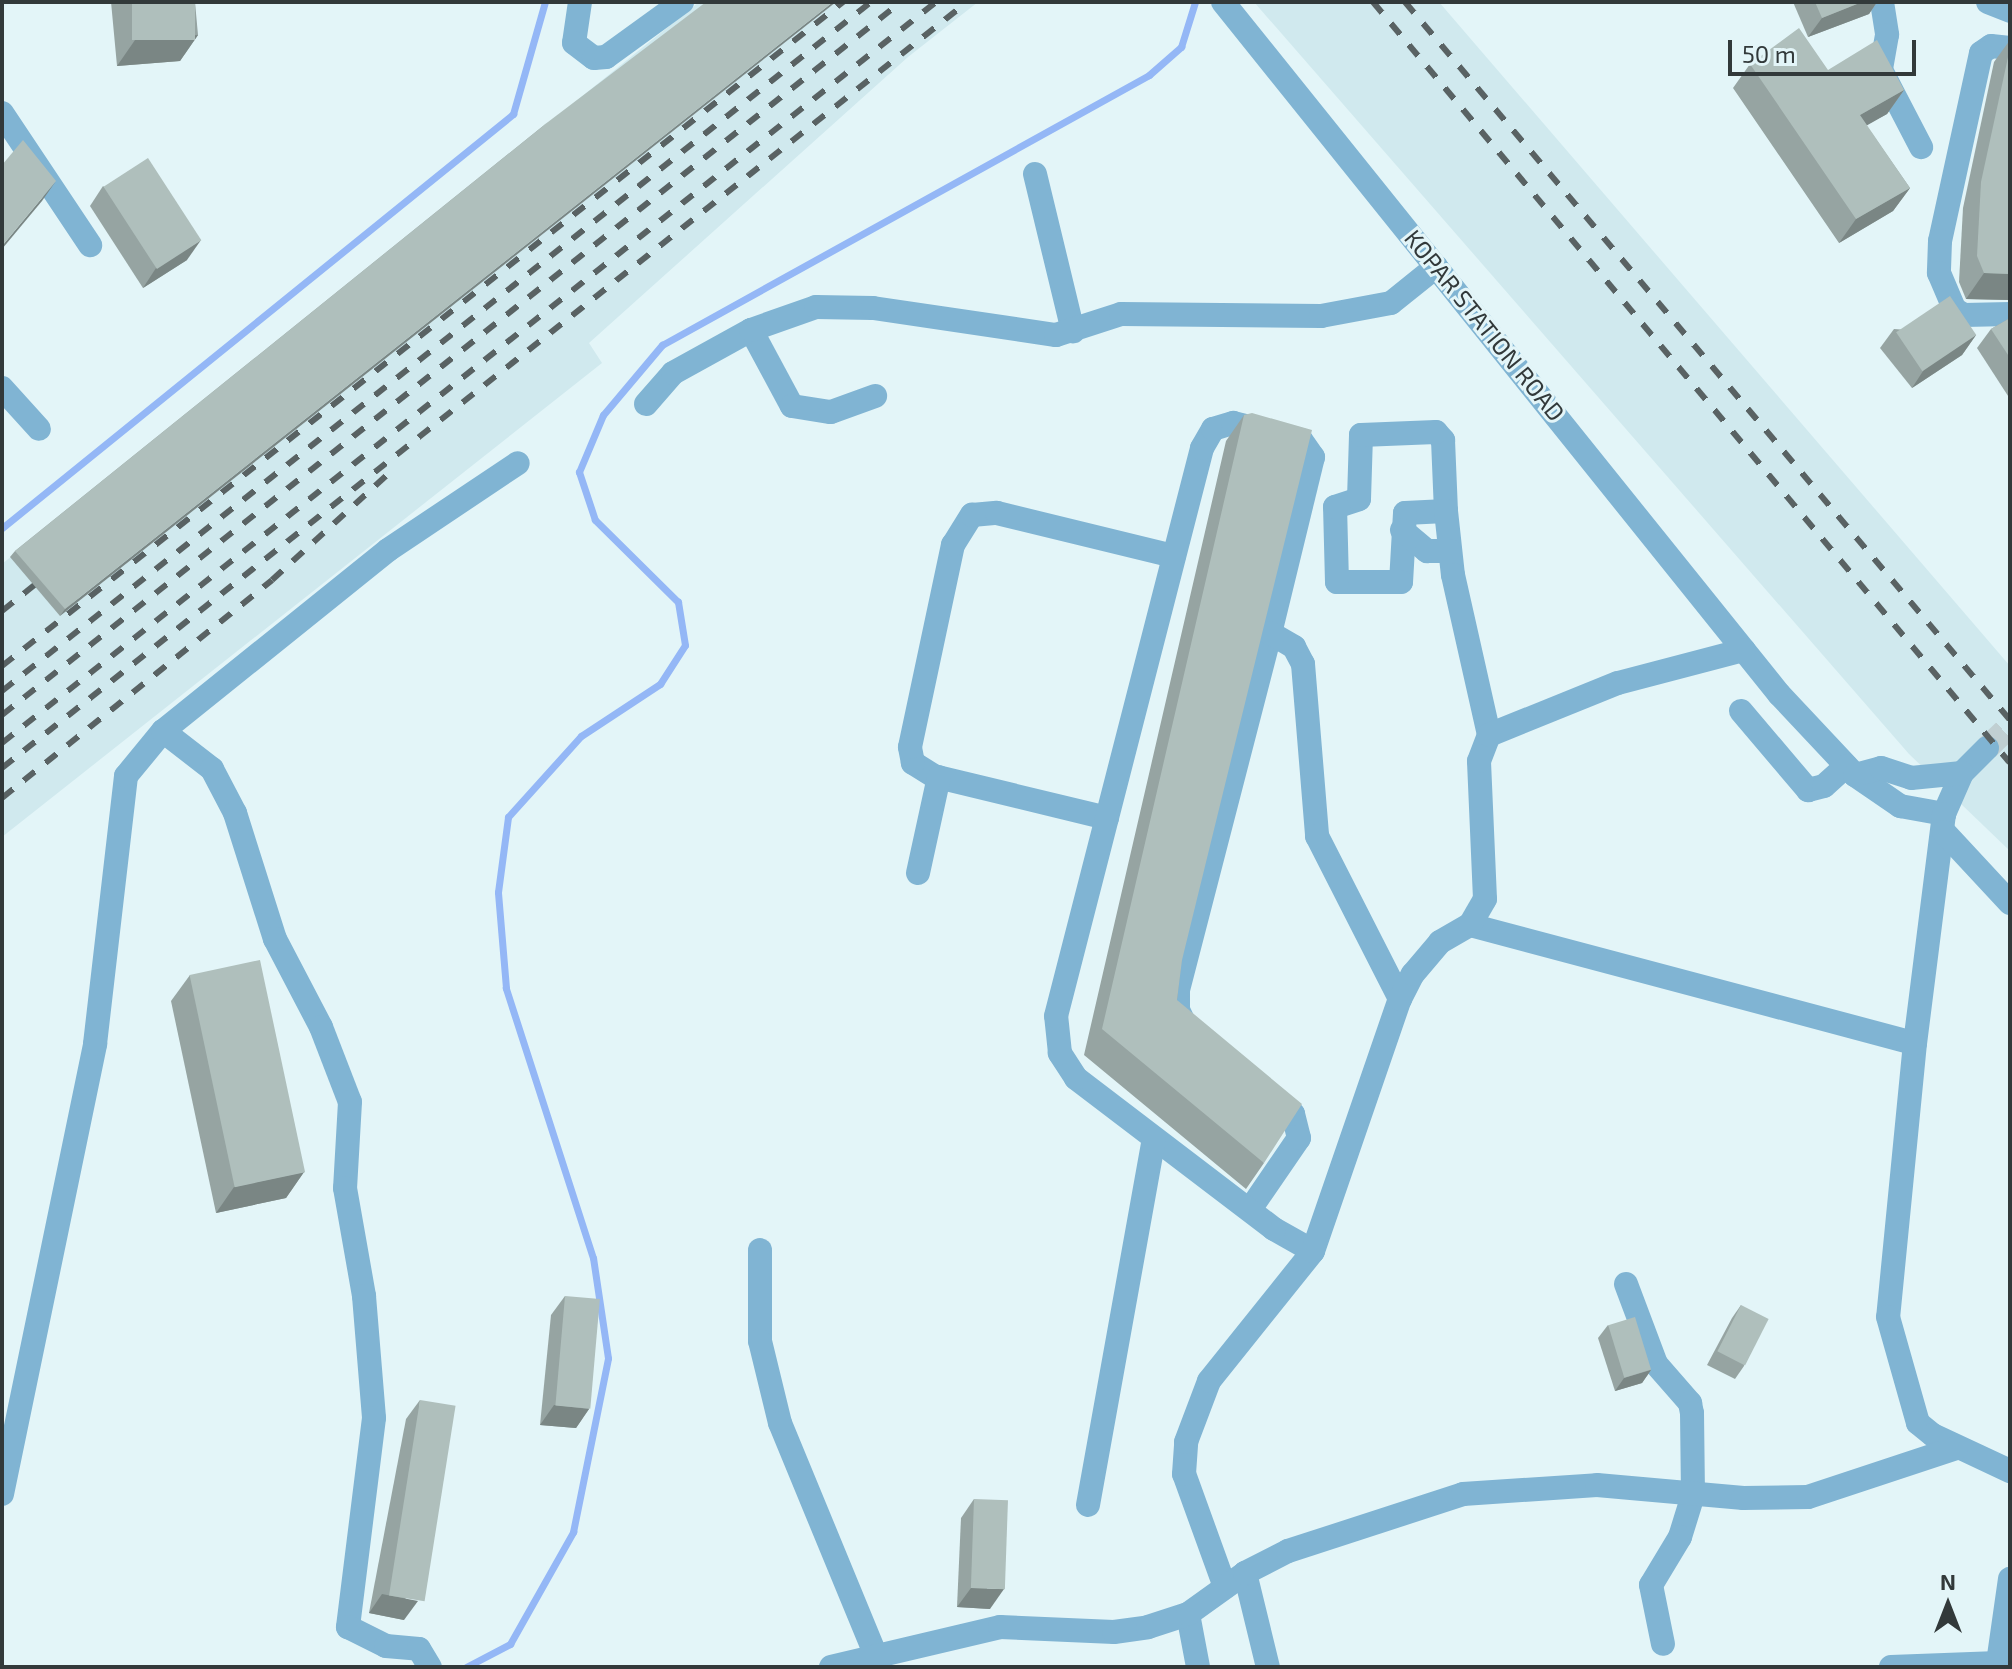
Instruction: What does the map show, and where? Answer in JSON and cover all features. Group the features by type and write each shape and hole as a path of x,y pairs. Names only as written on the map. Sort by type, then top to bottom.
{"street":[{"path":"580,2 574,43 594,58 606,57 682,2"},
{"name":"KOPAR STATION ROAD","path":"1223,2 1744,650 1850,770 1900,806 1944,823"},
{"path":"1882,2 1887,35 1881,70 1921,147"},
{"path":"1988,2 2010,11"},
{"path":"2010,48 1991,46 1981,53 1940,241 1939,273 1954,309 1964,315 2010,314"},
{"path":"2,113 90,245"},
{"path":"1035,174 1073,331"},
{"path":"646,404 673,373 751,330 816,307 873,308 1056,335 1121,314 1321,316 1391,303 1436,267"},
{"path":"751,330 792,406 831,412 875,396"},
{"path":"2,388 39,429"},
{"path":"1211,1048 1187,1030 1178,1010 1178,990 1313,457 1309,445 1233,423 1213,429 1202,448 1056,1016 1060,1053 1076,1078 1154,1139 1313,1251"},
{"path":"1225,1587 1184,1474 1186,1442 1209,1381 1313,1251 1400,999 1440,942 1470,925 1485,899 1487,876 1479,761 1489,735 1450,551 1442,434 1361,435 1359,499 1335,507 1336,581 1401,582 1402,530 1409,511 1446,511"},
{"path":"2,1494 95,1044 126,776 163,731 388,550 518,463"},
{"path":"1107,818 939,777 913,763 910,747 953,545 972,515 997,513 1174,556"},
{"path":"1402,530 1427,551 1450,551"},
{"path":"1270,633 1294,647 1303,664 1317,836 1400,999"},
{"path":"1489,735 1618,683 1744,650"},
{"path":"1741,711 1808,790 1824,786 1850,770 1881,768 1911,778 1962,773"},
{"path":"163,731 212,769 235,813 275,939 321,1027 350,1102 345,1188 364,1296 374,1418 348,1627 386,1646 419,1649 429,1663"},
{"path":"1987,748 1962,773 1944,823 1915,1043 1888,1317 1918,1423 1956,1448 2010,1471"},
{"path":"918,873 939,777"},
{"path":"1944,823 2010,903"},
{"path":"1470,925 1915,1043"},
{"path":"1246,1076 1299,1123 1299,1138 1251,1208"},
{"path":"1088,1505 1154,1139"},
{"path":"760,1250 760,1341 780,1423 876,1656"},
{"path":"1626,1284 1656,1364 1690,1403 1693,1495 1680,1537 1651,1585 1663,1644"},
{"path":"831,1667 1000,1627 1114,1632 1188,1614 1245,1573 1343,1530 1463,1494 1597,1485 1693,1495 1808,1497 1956,1448"},
{"path":"1245,1573 1268,1667"},
{"path":"1891,1667 1998,1663 2010,1579"},
{"path":"1188,1614 1198,1667"}],"shaded area":[{"path":"699,2 978,2 908,57 589,343 602,363 2,837 2,564"},
{"path":"1254,2 1439,2 2010,666 2010,851 1909,754"}],"building":[{"path":"132,2 195,2 195,40 132,40"},
{"path":"706,2 833,2 65,609 15,551 548,122"},
{"path":"1815,2 1862,2 1822,18"},
{"path":"1799,28 1828,70 1877,40 1904,90 1860,115 1910,188 1856,219 1750,64"},
{"path":"2010,48 2010,274 1984,273 1977,256 1981,182"},
{"path":"23,140 56,181 2,246 2,165"},
{"path":"148,158 201,240 157,269 104,187"},
{"path":"1950,296 1976,335 1922,371 1896,332"},
{"path":"2010,318 2010,358 1991,329"},
{"path":"1252,413 1312,430 1182,960 1177,1000 1302,1104 1264,1163 1102,1029 1244,415"},
{"path":"260,960 305,1172 235,1187 190,975"},
{"path":"565,1296 600,1299 590,1409 555,1406"},
{"path":"1741,1305 1769,1319 1745,1365 1717,1351"},
{"path":"1635,1317 1651,1370 1624,1378 1608,1325"},
{"path":"420,1400 456,1406 425,1601 389,1596"},
{"path":"974,1499 1008,1500 1005,1589 971,1588"}],"waterway":[{"path":"2,528 513,114 545,2"},
{"path":"466,1667 510,1644 573,1532 608,1358 593,1258 506,988 498,892 508,817 581,736 660,684 685,645 678,602 595,520 579,472 603,415 662,345 1149,75 1181,47 1195,2"}],"tunnel":[{"path":"1987,748 2010,726"}],"railway":[{"path":"2,666 843,2"},
{"path":"2,691 871,2"},
{"path":"2,715 901,2"},
{"path":"2,743 936,2"},
{"path":"2,768 967,2"},
{"path":"1373,2 2010,763"},
{"path":"1405,2 2010,720"},
{"path":"2,798 272,580 389,473"},
{"path":"2,611 52,571"}]}
